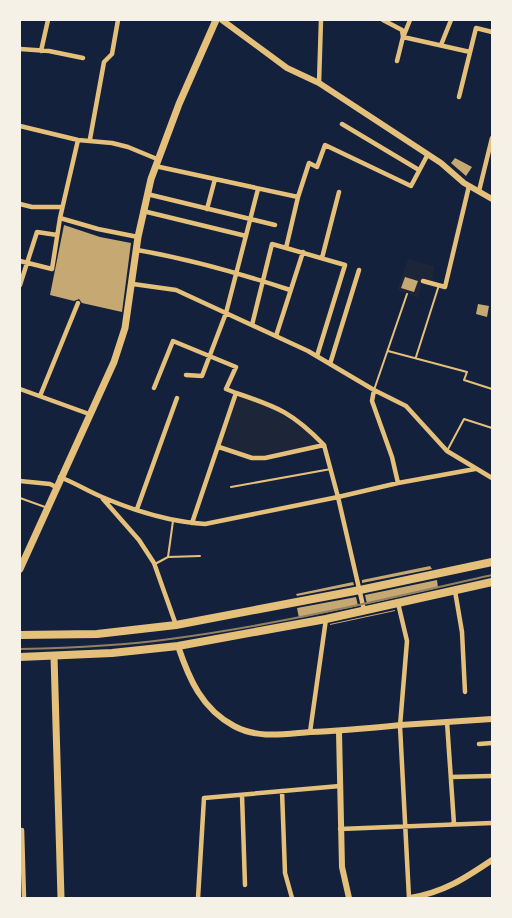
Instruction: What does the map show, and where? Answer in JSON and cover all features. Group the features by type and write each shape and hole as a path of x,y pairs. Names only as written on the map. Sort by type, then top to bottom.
{"main road":[{"path":"20,569 22,559 114,362 125,328 138,237 156,163 178,104 216,20"},
{"path":"20,635 97,634 176,625 492,562"},
{"path":"20,657 178,646 326,619 492,582"},
{"path":"54,656 61,898"}],"street":[{"path":"42,51 48,20"},
{"path":"90,140 104,62 112,54 118,20"},
{"path":"222,20 287,68 319,83 428,154 469,186 492,199"},
{"path":"319,83 321,20"},
{"path":"383,20 402,30 403,37"},
{"path":"397,61 410,20"},
{"path":"441,45 451,20"},
{"path":"459,97 476,28 492,32"},
{"path":"403,37 470,52"},
{"path":"20,50 83,58"},
{"path":"342,124 419,170"},
{"path":"20,126 78,140 128,147 156,163 215,179 298,197"},
{"path":"479,191 490,155 492,138"},
{"path":"20,261 52,269 62,207 78,140"},
{"path":"286,248 298,197 309,164 317,167 326,145 411,186 428,154"},
{"path":"207,209 215,179"},
{"path":"423,281 445,287 469,186"},
{"path":"186,375 202,376 210,356 226,314 258,189"},
{"path":"322,258 339,192"},
{"path":"147,194 275,225"},
{"path":"20,204 32,207 62,207"},
{"path":"143,211 246,236"},
{"path":"60,218 138,237"},
{"path":"20,285 36,232 57,235"},
{"path":"252,325 272,244 345,265 317,356"},
{"path":"137,250 237,272 290,290"},
{"path":"276,336 303,252"},
{"path":"330,364 359,270"},
{"path":"133,284 177,290 317,356 374,390 406,405 447,451 492,478"},
{"path":"40,396 78,303"},
{"path":"154,388 172,341 236,367 226,389 273,405 302,423 324,445 364,610"},
{"path":"20,389 89,414"},
{"path":"374,390 372,401 392,457 398,483"},
{"path":"192,523 236,393"},
{"path":"137,509 177,398"},
{"path":"219,447 252,458 265,458 324,445"},
{"path":"60,477 80,484 101,497 173,521 205,524 476,469"},
{"path":"20,480 56,487"},
{"path":"101,497 139,540 155,564 176,625"},
{"path":"455,591 462,632 465,692"},
{"path":"398,602 407,641 400,726 409,898 430,895 447,888 492,860"},
{"path":"310,732 326,619"},
{"path":"178,646 202,700 225,720 249,732 274,735 339,732 492,719"},
{"path":"447,722 454,824"},
{"path":"339,732 342,867 349,898"},
{"path":"479,744 492,743"},
{"path":"451,777 492,776"},
{"path":"198,898 204,798 340,786"},
{"path":"282,791 285,873 292,898"},
{"path":"242,795 245,885"},
{"path":"340,829 492,823"},
{"path":"22,830 24,898"}],"lane":[{"path":"415,358 439,285"},
{"path":"374,390 407,294"},
{"path":"388,351 467,372 464,380 492,389"},
{"path":"447,451 464,419 492,428"},
{"path":"231,487 331,470"},
{"path":"20,498 47,507"},
{"path":"168,557 173,521"},
{"path":"155,564 168,557 200,556"}],"shaded area":[{"path":"408,259 434,266 432,284 423,281 418,298 397,290"},
{"path":"236,393 290,415 324,445 290,453 252,458 219,447"}],"building":[{"path":"455,158 472,167 466,176 451,163"},
{"path":"64,225 100,237 131,243 122,312 82,303 79,299 74,301 50,295"},
{"path":"405,277 418,281 414,292 401,288"},
{"path":"478,304 489,306 487,317 476,314"},
{"path":"430,566 432,569 362,583 362,580"},
{"path":"437,580 438,588 367,604 365,595"},
{"path":"353,582 354,585 297,596 296,594"},
{"path":"356,597 358,606 299,618 297,608"},
{"path":"395,611 330,625 330,624"}],"railway":[{"path":"20,649 114,645 210,633 332,611 492,575"}]}
